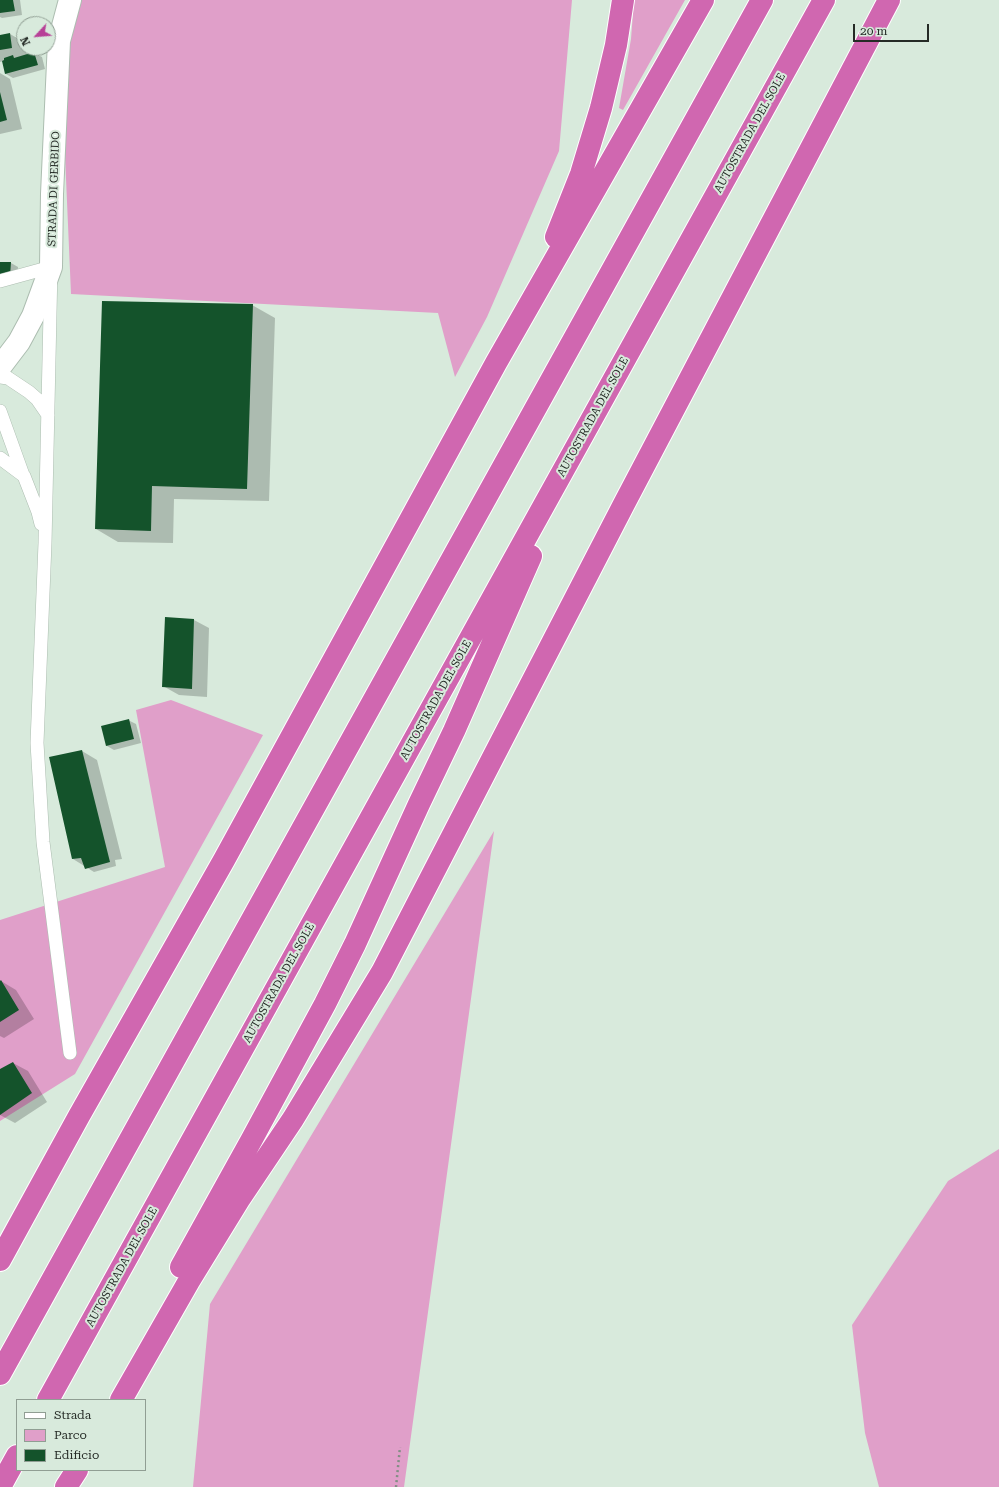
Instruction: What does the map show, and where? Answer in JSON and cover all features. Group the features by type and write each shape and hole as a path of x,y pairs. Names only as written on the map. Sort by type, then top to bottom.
{"highway":[{"path":"496,363 525,294 557,233 581,174 601,108 616,45 623,0"},
{"path":"0,1260 79,1116 224,860 496,363 703,0"},
{"path":"0,1374 762,0"},
{"name":"AUTOSTRADA DEL SOLE","path":"49,1399 824,0"},
{"path":"121,1399 193,1274 240,1198 293,1119 382,972 889,0"},
{"path":"109,1399 252,1139 325,1004 355,944 454,731 585,432"},
{"path":"0,1240 79,1116"},
{"path":"0,1487 16,1458"},
{"path":"65,1487 72,1471"},
{"path":"65,1487 76,1471"}],"street":[{"name":"STRADA DI GERBIDO","path":"0,367 19,342 33,316 51,267 52,194 59,41 70,0"}],"lane":[{"path":"0,281 51,267 45,543 37,743 43,842 70,1053"},
{"path":"0,377 8,378 29,392 37,399 48,414"},
{"path":"0,411 38,512 45,543"},
{"path":"0,458 24,476"}],"path":[{"path":"396,1487 400,1447"}],"green space":[{"path":"69,0 572,0 559,151 487,317 455,377 438,313 71,294 60,40"},
{"path":"634,0 685,0 623,110 619,108 631,39"},
{"path":"171,700 263,735 75,1074 0,1121 0,920 165,867 136,710"},
{"path":"494,831 404,1487 193,1487 210,1304"},
{"path":"999,1149 999,1487 879,1487 865,1433 852,1325 948,1181"}],"building":[{"path":"0,0 13,0 15,11 0,13"},
{"path":"10,33 12,48 0,50 0,35"},
{"path":"13,55 14,58 21,56 35,56 38,65 5,74 2,61 4,58"},
{"path":"0,92 7,120 0,122"},
{"path":"0,262 11,262 10,277 0,277"},
{"path":"102,301 253,304 247,489 152,486 151,531 95,529"},
{"path":"165,617 194,619 192,689 162,687"},
{"path":"129,719 134,739 106,746 101,726"},
{"path":"82,750 110,862 85,869 81,858 72,859 49,757"},
{"path":"1,980 19,1010 0,1022 0,981"},
{"path":"13,1062 32,1093 0,1115 0,1069"}]}
